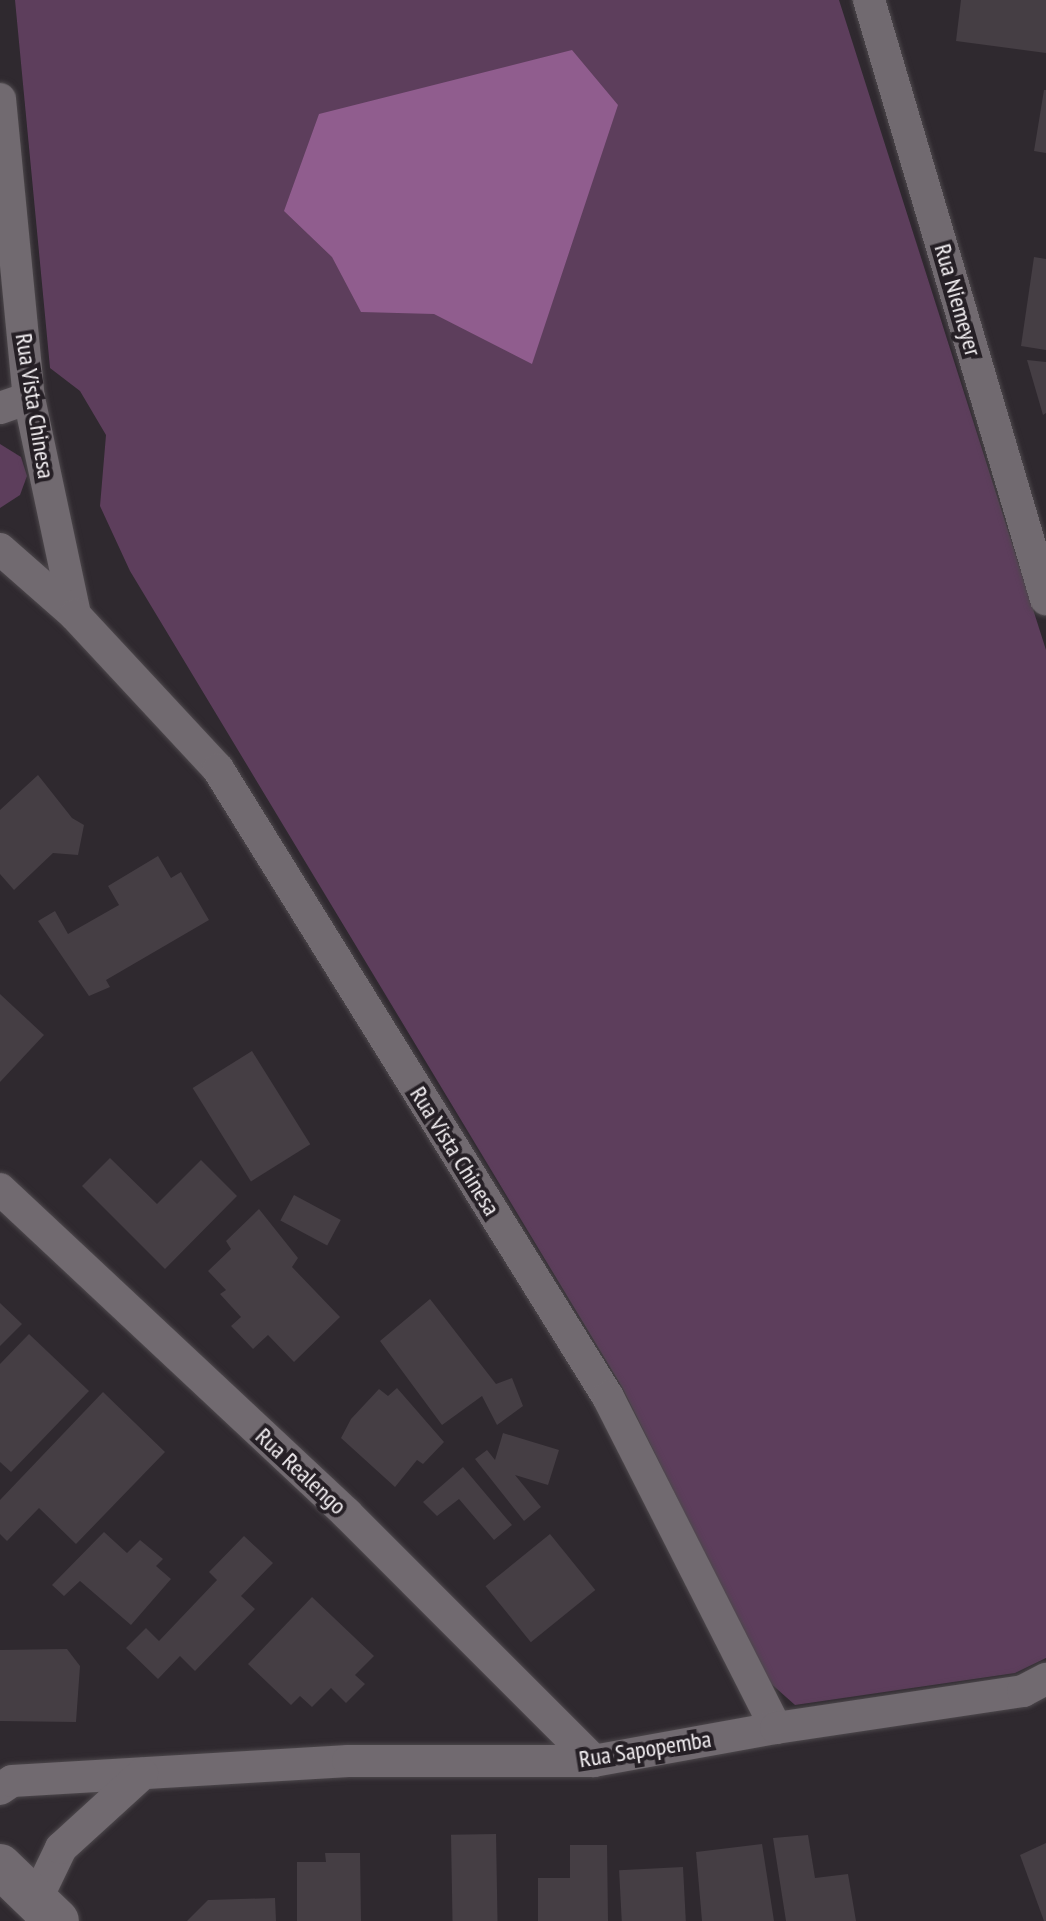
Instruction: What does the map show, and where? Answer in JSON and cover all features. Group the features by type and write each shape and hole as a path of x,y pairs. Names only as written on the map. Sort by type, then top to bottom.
{"street":[{"name":"Rua Niemeyer","path":"869,0 1046,599"},
{"name":"Rua Vista Chinesa","path":"0,99 15,403 75,615"},
{"name":"Rua Vista Chinesa","path":"0,549 75,615 218,769 608,1397 776,1728"},
{"name":"Rua Realengo","path":"0,1189 347,1514 594,1761"},
{"name":"Rua Sapopemba","path":"0,1789 12,1781 348,1761 594,1761 776,1728 1023,1691 1046,1679"},
{"path":"46,1911 61,1848 142,1774"},
{"path":"0,1866 46,1911"}],"shaded area":[{"path":"15,0 839,0 1046,650 1046,1658 1015,1673 795,1705 768,1681 622,1387 130,571 100,506 106,435 80,391 50,368"},
{"path":"572,50 618,105 532,364 434,314 361,312 332,257 284,211 319,114"},
{"path":"0,444 21,457 27,476 20,495 0,508"}],"building":[{"path":"961,0 1046,0 1046,53 956,41"},
{"path":"1046,90 1046,153 1034,151"},
{"path":"1034,257 1046,259 1046,350 1021,346"},
{"path":"1027,360 1046,362 1046,413 1043,415"},
{"path":"38,775 72,818 84,825 78,855 53,853 14,890 0,874 0,810"},
{"path":"158,856 171,878 181,872 209,920 106,980 110,987 89,996 38,921 55,911 68,934 119,905 108,886"},
{"path":"0,994 44,1035 0,1082"},
{"path":"252,1051 310,1144 251,1181 193,1088"},
{"path":"110,1158 157,1204 201,1160 237,1196 165,1269 82,1186"},
{"path":"294,1195 341,1220 327,1245 280,1221"},
{"path":"259,1209 298,1258 292,1267 340,1317 294,1362 268,1335 253,1349 231,1326 241,1317 220,1294 226,1290 208,1271 231,1249 226,1241"},
{"path":"430,1299 496,1384 512,1378 523,1406 497,1425 482,1396 442,1425 380,1341"},
{"path":"0,1303 22,1324 0,1346"},
{"path":"29,1334 89,1391 11,1472 0,1462 0,1364"},
{"path":"397,1388 444,1442 423,1464 417,1460 395,1487 341,1438 351,1419 379,1389 388,1396"},
{"path":"103,1392 165,1452 76,1544 39,1508 7,1541 0,1534 0,1500"},
{"path":"503,1433 559,1450 548,1485 515,1475 541,1507 524,1521 475,1459 487,1450 495,1460"},
{"path":"463,1467 512,1525 494,1540 459,1499 437,1516 423,1502"},
{"path":"104,1532 127,1553 140,1540 163,1559 156,1566 171,1579 131,1625 80,1581 64,1596 52,1585"},
{"path":"550,1534 595,1590 531,1642 485,1586"},
{"path":"244,1536 273,1563 241,1596 255,1609 195,1671 180,1656 158,1679 126,1648 146,1628 159,1641 217,1580 209,1572"},
{"path":"312,1597 374,1656 355,1675 365,1684 346,1703 331,1688 312,1707 300,1696 291,1705 248,1664"},
{"path":"67,1649 80,1666 76,1722 0,1721 0,1650"},
{"path":"496,1834 498,1921 453,1921 451,1835"},
{"path":"808,1835 815,1878 848,1874 856,1921 786,1921 773,1838"},
{"path":"1046,1843 1046,1921 1044,1921 1020,1855"},
{"path":"762,1844 774,1921 702,1921 696,1852"},
{"path":"570,1845 607,1845 608,1921 538,1921 538,1878 570,1878"},
{"path":"325,1853 360,1853 361,1921 297,1921 297,1862 326,1862"},
{"path":"683,1867 686,1921 622,1921 619,1870"},
{"path":"275,1898 276,1921 187,1921 208,1900"}]}
